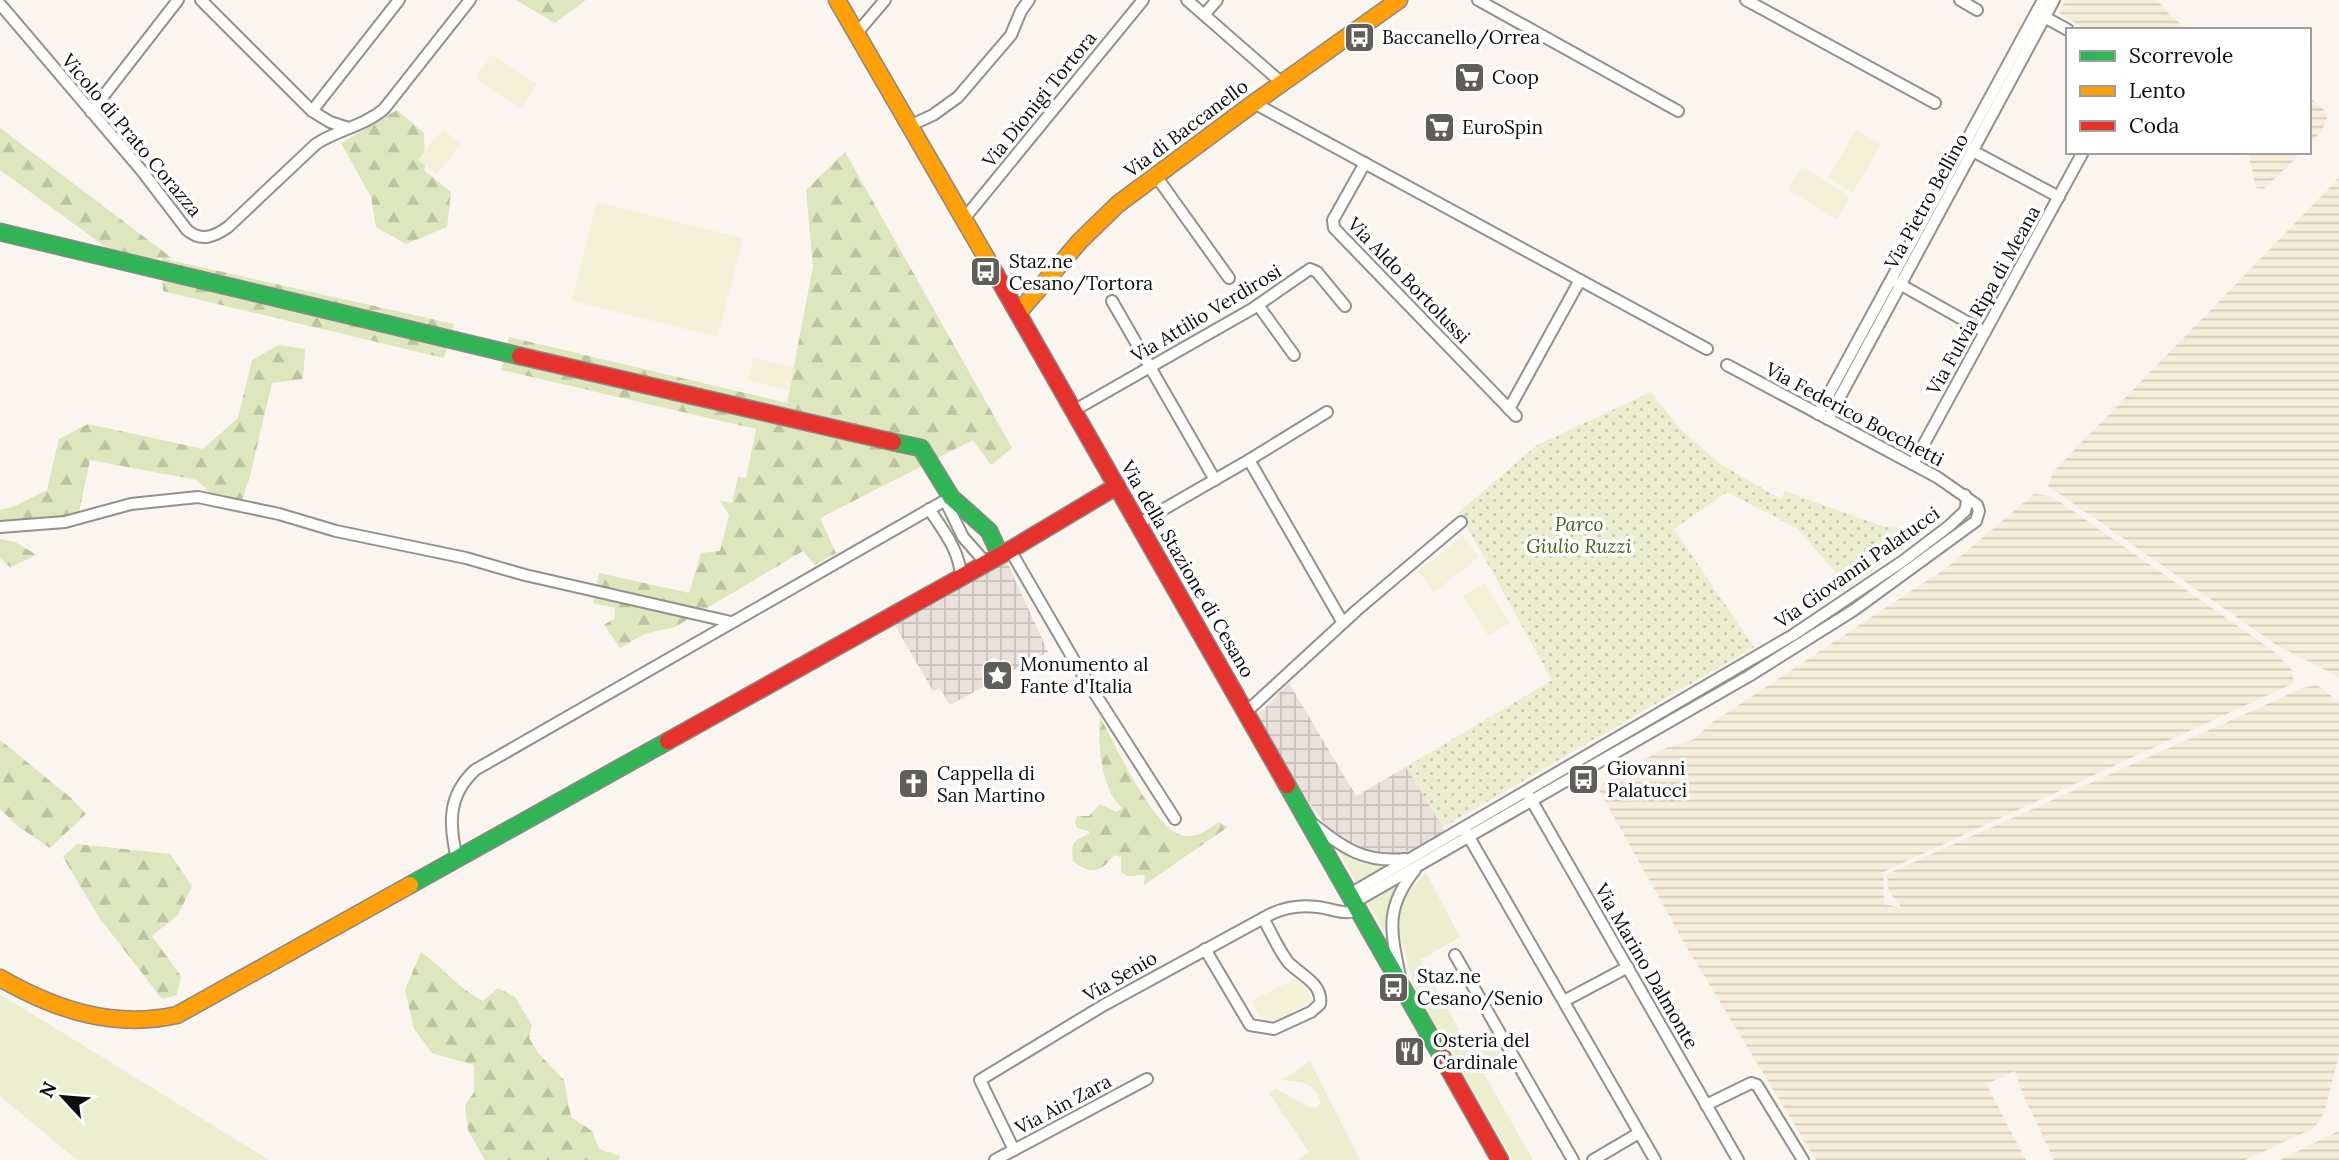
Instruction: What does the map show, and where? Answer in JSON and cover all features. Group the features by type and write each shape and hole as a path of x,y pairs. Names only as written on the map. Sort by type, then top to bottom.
{"street":[{"path":"91,112 178,0"},
{"path":"201,0 312,111 326,120 348,128"},
{"path":"312,111 399,0"},
{"name":"Vicolo di Prato Corazza","path":"0,4 187,230 197,236 206,237 218,234 228,227 316,144 372,118 388,106 470,0"},
{"name":"Via della Stazione di Cesano","path":"836,0 1018,313 1500,1160"},
{"path":"856,34 885,0"},
{"path":"909,126 933,115 958,97 1011,36 1021,11 1029,0"},
{"name":"Via Dionigi Tortora","path":"963,219 1143,0"},
{"path":"1187,0 1282,83"},
{"path":"1204,15 1217,0"},
{"name":"Via di Baccanello","path":"1018,313 1093,226 1118,204 1399,0"},
{"path":"1478,0 1678,111"},
{"path":"1746,0 1936,103"},
{"path":"1960,0 1978,10"},
{"name":"Via Pietro Bellino","path":"2040,15 2043,0"},
{"name":"Via Pietro Bellino","path":"1823,416 2040,15 2054,0"},
{"path":"2040,15 2066,29"},
{"path":"1254,103 1707,349"},
{"path":"1968,148 2059,197"},
{"name":"Via Fulvia Ripa di Meana","path":"1913,464 2082,154"},
{"name":"Via Aldo Bortolussi","path":"1365,163 1333,220 1334,228 1512,413 1580,280"},
{"path":"1156,176 1229,278"},
{"path":"0,232 920,448 948,498 963,537 999,556"},
{"name":"Via Attilio Verdirosi","path":"1073,411 1258,305 1312,269 1345,306"},
{"path":"1896,282 1985,332"},
{"path":"1112,301 1215,480"},
{"path":"1258,305 1294,355"},
{"name":"Via Federico Bocchetti","path":"1727,365 1913,464 1965,495"},
{"path":"1138,524 1326,412"},
{"path":"1249,460 1343,623"},
{"path":"0,978 38,999 100,1017 144,1021 167,1018 187,1010 999,556 1116,486"},
{"name":"Via Giovanni Palatucci","path":"1353,903 1408,859 1793,635 1949,526 1965,511 1965,495"},
{"name":"Via Giovanni Palatucci","path":"1353,903 1749,676 1888,587 1976,521 1978,505 1965,495"},
{"path":"0,527 65,522 131,504 198,497 731,622"},
{"path":"457,859 451,830 452,808 462,783 475,770 948,498"},
{"path":"948,498 989,531 999,556 1078,667 1175,819"},
{"path":"929,509 955,550 961,577"},
{"path":"1245,713 1343,623 1461,522"},
{"name":"Via Marino Dalmonte","path":"1525,790 1738,1160"},
{"path":"1303,816 1360,856 1386,861 1408,859"},
{"path":"1463,827 1655,1160"},
{"path":"1402,990 1392,936 1392,914 1400,889 1419,865"},
{"name":"Via Senio","path":"1014,1150 980,1080 1104,1005 1263,918 1293,907 1316,906 1346,914 1353,903"},
{"path":"1205,949 1250,1026 1274,1029 1311,1012 1320,1004 1321,997 1315,986 1289,962 1263,918"},
{"path":"1455,955 1573,1160"},
{"path":"1564,1001 1628,967"},
{"name":"Via Ain Zara","path":"995,1160 1147,1079"},
{"path":"1706,1105 1751,1083 1757,1085 1803,1160"},
{"path":"1592,1160 1639,1133"}],"shaded area":[{"path":"2066,0 2157,0 2186,28 2084,28 2059,13"},
{"path":"2311,99 2324,110 2327,118 2321,132 2311,142"},
{"path":"2248,154 2300,154 2264,189 2256,188"},
{"path":"2339,178 2339,677 2275,644 2048,486 2053,472"},
{"path":"2034,494 2060,502 2272,650 2291,668 2294,683 1883,872 1884,904 1902,908 1889,892 1887,874 2303,688 2317,685 2339,702 2339,1055 2324,1113 2314,1128 2245,1160 2054,1160 2023,1095 2015,1071 1986,1084 2026,1160 1816,1160 1686,946 1599,790 1606,779 1666,748 1694,739 1713,722 1949,566"},
{"path":"1007,562 1048,652 1014,670 994,657 984,663 983,687 950,705 940,688 933,691 894,624"},
{"path":"1289,683 1356,796 1406,767 1446,833 1400,855 1380,860 1342,841 1327,827 1296,784 1256,717"},
{"path":"2339,1131 2339,1160 2280,1160"}],"green space":[{"path":"516,0 586,0 555,23"},
{"path":"492,54 537,84 521,108 476,78"},
{"path":"397,110 424,133 425,171 451,192 447,227 406,244 376,227 371,197 341,143"},
{"path":"0,128 172,258 165,259 454,324 444,358 163,291 162,258 125,261 0,170"},
{"path":"443,129 461,144 437,174 418,160"},
{"path":"1856,130 1881,144 1853,193 1828,178"},
{"path":"845,152 1012,448 991,465 973,440 820,518 836,553 815,565 803,551 675,627 644,634 620,648 604,625 615,618 615,608 593,603 599,573 689,593 701,553 720,551 729,515 720,501 732,503 738,477 746,478 756,429 501,370 509,337 787,403 813,266 806,190"},
{"path":"1802,167 1850,196 1837,219 1788,190"},
{"path":"597,202 743,238 718,337 572,301"},
{"path":"279,345 305,349 303,379 272,383 249,480 241,502 209,492 197,480 90,460 79,512 58,523 0,522 0,510 13,507 47,490 59,439 88,424 203,449 238,418 252,360"},
{"path":"754,358 795,368 789,391 748,380"},
{"name":"Parco Giulio Ruzzi","path":"1651,392 1679,428 1720,464 1781,499 1785,491 1884,527 1927,529 1849,588 1798,529 1727,492 1674,529 1754,647 1442,828 1406,767 1552,680 1459,512 1537,445"},
{"path":"1463,536 1479,557 1434,592 1418,571"},
{"path":"0,539 15,542 37,555 10,567 0,558"},
{"path":"1485,583 1510,623 1488,636 1463,596"},
{"path":"1100,717 1136,785 1172,831 1184,836 1194,836 1219,822 1228,827 1144,885 1145,875 1128,876 1121,872 1121,857 1114,855 1105,865 1095,870 1085,869 1073,861 1074,843 1089,834 1089,831 1077,828 1077,816 1089,816 1100,804 1117,812 1122,808 1111,794 1106,781 1100,744"},
{"path":"0,740 71,798 86,814 50,848 19,827 0,809"},
{"path":"77,844 170,854 192,886 178,915 152,936 181,976 177,995 162,999 98,916 63,857"},
{"path":"1341,855 1361,863 1387,867 1358,885"},
{"path":"1426,873 1460,937 1420,960 1465,1040 1489,1027 1507,1058 1483,1072 1533,1160 1513,1160 1415,990 1398,919 1405,895"},
{"path":"1394,884 1397,886 1389,906 1386,927 1383,929 1367,901"},
{"path":"421,952 466,991 483,1001 498,988 515,997 532,1025 529,1038 538,1053 564,1080 571,1117 592,1131 599,1149 620,1156 619,1160 485,1160 468,1130 465,1105 474,1092 474,1065 432,1053 414,1029 405,990"},
{"path":"1300,976 1313,1001 1264,1026 1252,1001"},
{"path":"0,994 269,1160 77,1160 0,1096"},
{"path":"1310,1061 1360,1160 1298,1160 1309,1152 1269,1093 1275,1088 1309,1107 1316,1108 1321,1102 1311,1086 1282,1080"}],"traffic: fast":[{"path":"0,232 520,356"},
{"path":"893,442 921,448 951,497 989,531 1000,555"},
{"path":"410,885 668,741"},
{"path":"1287,785 1442,1057"}],"traffic: slow":[{"path":"837,0 995,273"},
{"path":"1018,313 1080,241 1118,204 1399,0"},
{"path":"0,978 42,999 86,1014 130,1020 177,1015 410,885"}],"traffic: jam":[{"path":"995,273 1287,785"},
{"path":"520,356 893,442"},
{"path":"668,741 1010,550 1117,486"},
{"path":"1442,1057 1500,1160"}],"place":[{"name":"Baccanello/Orrea","path":"1359,37"},
{"name":"Coop","path":"1469,77"},
{"name":"EuroSpin","path":"1439,127"},
{"name":"Staz.ne Cesano/Tortora","path":"986,272"},
{"name":"Monumento al Fante d'Italia","path":"997,675"},
{"name":"Giovanni Palatucci","path":"1584,779"},
{"name":"Cappella di San Martino","path":"914,784"},
{"name":"Staz.ne Cesano/Senio","path":"1394,987"},
{"name":"Osteria del Cardinale","path":"1410,1051"}]}
